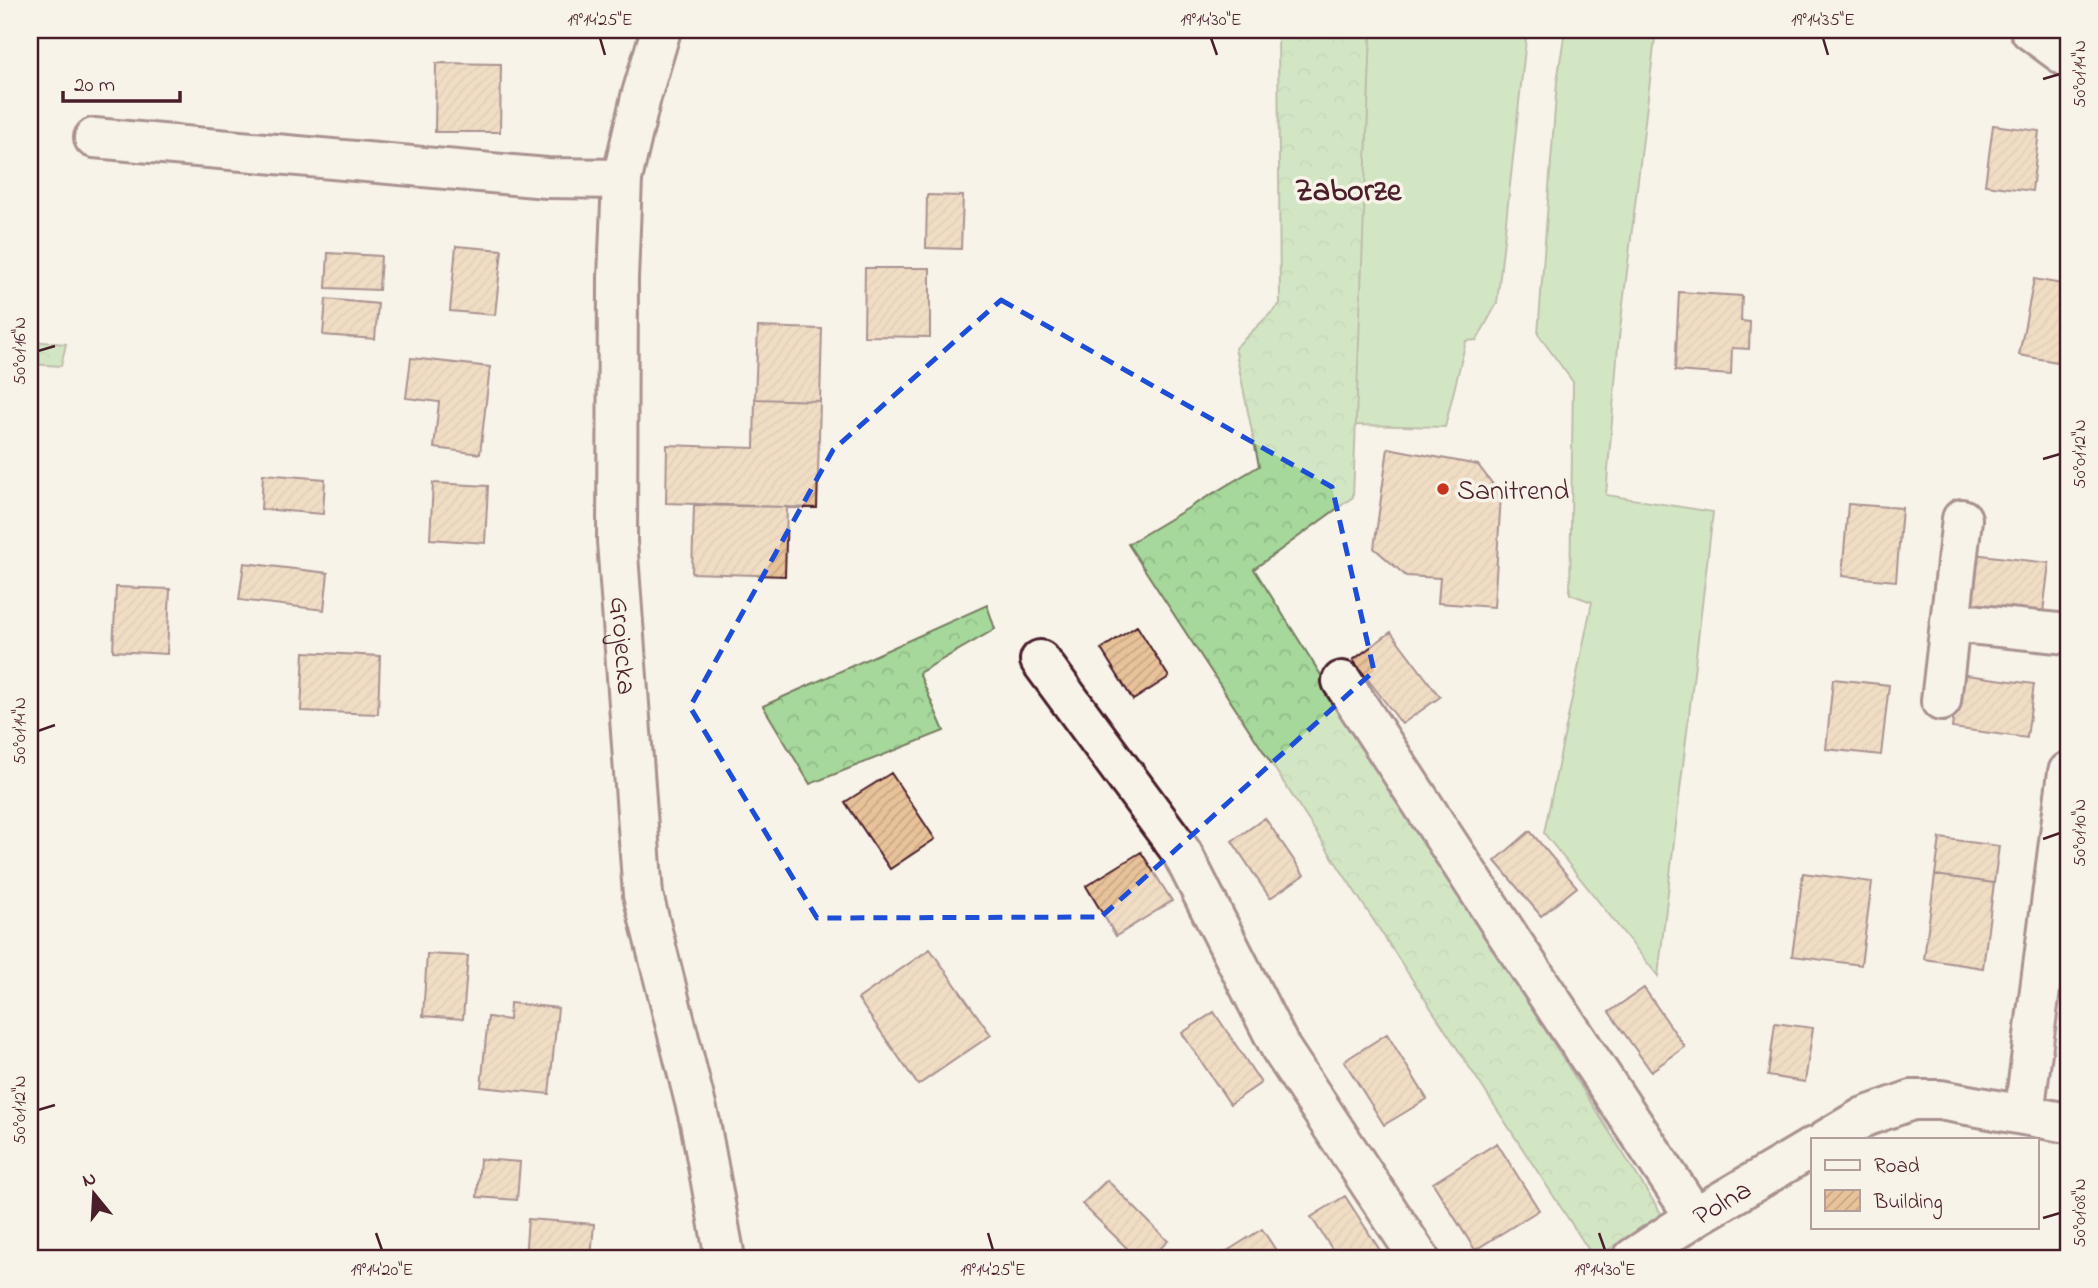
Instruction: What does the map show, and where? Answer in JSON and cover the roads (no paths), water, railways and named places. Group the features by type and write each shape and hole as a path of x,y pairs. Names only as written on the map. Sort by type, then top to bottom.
{"street":[{"name":"Grojecka","path":"661,30 641,97 622,179 618,278 617,541 643,895 700,1122 725,1258"},
{"path":"2030,30 2068,58"},
{"path":"94,138 547,178 622,179"},
{"path":"1941,701 1962,519"},
{"path":"1950,622 2068,634"},
{"path":"1040,660 1182,853 1281,1049 1419,1258"},
{"path":"1342,681 1695,1217"},
{"path":"2024,1114 2068,772"},
{"path":"1828,1138 1864,1117 1912,1100 1940,1100 2068,1123"},
{"name":"Polna","path":"1633,1258 1695,1217 1811,1148"}],"place":[{"name":"Sanitrend","path":"1443,489"}],"district":[{"name":"Zaborze","path":"1348,189"}]}
